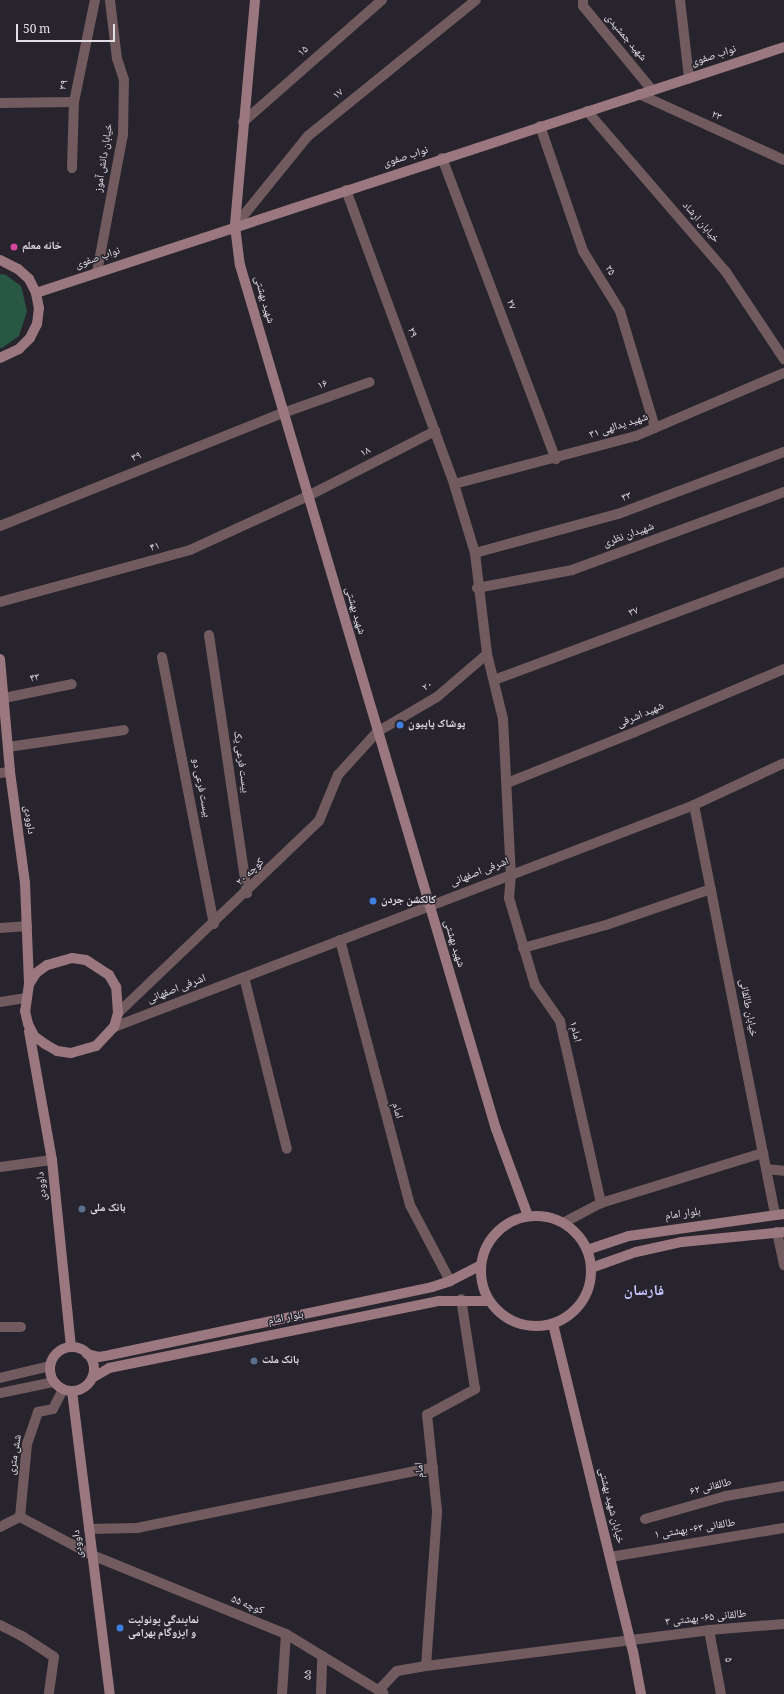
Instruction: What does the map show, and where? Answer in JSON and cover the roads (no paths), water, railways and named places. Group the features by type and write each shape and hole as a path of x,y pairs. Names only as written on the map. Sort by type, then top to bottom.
{"main road":[{"name":"شهید بهشتی","path":"255,0 235,226 240,265 377,732 496,1129 528,1216"},
{"name":"نواب صفوی","path":"36,293 235,226 784,47"},
{"path":"0,260 18,268 29,280 36,293 39,308 37,324 30,338 19,349 0,358"},
{"name":"داوودی","path":"0,659 8,747 5,773 25,883 29,984"},
{"path":"72,958 86,960 109,975 116,987 118,1014 114,1027 96,1046 71,1053 57,1051 34,1036 28,1024 25,998 29,984 36,973 47,965 72,958"},
{"name":"داوودی","path":"28,1024 37,1065 52,1160 71,1348"},
{"path":"591,1268 636,1252 682,1242 781,1232 780,1215"},
{"name":"بلوار امام","path":"587,1250 629,1236 780,1215"},
{"path":"528,1216 546,1216 563,1223 578,1234 587,1250 591,1268 590,1286 582,1303 570,1316 553,1324 535,1327 517,1324 501,1315 488,1301 481,1284 480,1266 485,1248 495,1232 510,1222 528,1216"},
{"name":"بلوار امام","path":"87,1354 99,1357 110,1355 450,1281 480,1266"},
{"name":"بلوار امام","path":"92,1378 109,1368 439,1301 488,1301"},
{"name":"خیابان شهید بهشتی","path":"553,1324 631,1641 641,1694"},
{"path":"71,1348 87,1354 92,1361 92,1378 84,1387 68,1390 53,1382 50,1366 58,1352 71,1348"},
{"name":"داوودی","path":"68,1390 89,1529 110,1694"}],"street":[{"name":"۳۹","path":"0,103 74,102 95,0"},
{"name":"خیابان دانش آموز","path":"97,272 123,135 124,80 117,59 110,0"},
{"name":"۱۵","path":"243,122 382,0"},
{"name":"۱۷","path":"235,226 308,136 476,0"},
{"name":"شهید جمشیدی","path":"583,0 584,6 652,90"},
{"path":"680,0 689,78"},
{"name":"۲۳","path":"639,94 784,160"},
{"path":"72,168 74,102"},
{"name":"خیابان ارشاد","path":"587,111 726,272 784,359"},
{"name":"۲۵","path":"540,126 583,251 620,311 655,428"},
{"name":"۲۷","path":"442,158 556,459"},
{"name":"۲۹","path":"346,190 454,484 474,553 477,588 487,654 494,680"},
{"name":"۳۱ شهید یدالهی","path":"454,484 556,459 655,428 784,374"},
{"name":"۱۶","path":"283,413 370,382"},
{"name":"۳۹","path":"0,526 283,413"},
{"name":"۱۸","path":"308,496 435,431"},
{"name":"۳۳","path":"474,553 618,514 784,452"},
{"name":"شهیدان نظری","path":"477,588 572,570 784,492"},
{"name":"۴۱","path":"0,602 190,550 308,496"},
{"name":"۳۷","path":"494,680 784,572"},
{"name":"بیست فرعی یک","path":"209,635 247,893"},
{"name":"۲۰","path":"377,732 437,697 487,654"},
{"name":"بیست فرعی دو","path":"162,656 214,924"},
{"name":"شهید اشرفی","path":"507,783 636,732 784,669"},
{"name":"امام۱","path":"494,680 503,719 507,783 510,875 509,898 535,985 560,1021 601,1203"},
{"name":"۴۳","path":"4,698 72,684"},
{"path":"8,747 124,730"},
{"name":"کوچه ۲۰","path":"118,1014 247,893 319,821 338,775 377,732"},
{"name":"اشرفی اصفهانی","path":"114,1027 429,905 694,805 784,763"},
{"name":"خیابان طالقانی","path":"694,805 766,1170 780,1215"},
{"path":"523,948 606,925 711,889"},
{"path":"0,928 27,926"},
{"name":"امام","path":"340,940 410,1205 450,1281"},
{"path":"244,977 287,1149"},
{"path":"0,1002 25,998"},
{"path":"563,1223 601,1203 763,1153"},
{"path":"0,1166 52,1160"},
{"path":"766,1170 784,1172"},
{"path":"781,1232 784,1265"},
{"name":"امام","path":"426,1666 437,1511 427,1415 475,1389 461,1300"},
{"path":"0,1327 21,1327"},
{"path":"0,1378 50,1366"},
{"path":"0,1393 53,1382"},
{"name":"شش متری","path":"20,1517 27,1444 38,1412 52,1408 68,1390"},
{"path":"89,1529 137,1528 433,1467"},
{"name":"طالقانی ۶۲","path":"645,1519 726,1496 784,1486"},
{"path":"0,1527 20,1517"},
{"name":"کوچه ۵۵","path":"20,1517 92,1555 286,1634 382,1692"},
{"name":"طالقانی ۶۳- بهشتی ۱","path":"610,1557 784,1528"},
{"name":"طالقانی ۶۵- بهشتی ۳","path":"382,1692 397,1671 426,1666 709,1630 784,1624"},
{"path":"0,1626 22,1636 54,1657 49,1694"},
{"name":"۵","path":"709,1630 721,1694"},
{"path":"282,1694 286,1634"},
{"name":"۵۵","path":"321,1694 322,1656"}],"place":[{"name":"خانه معلم","path":"14,247"},
{"name":"پوشاک پاپیون","path":"400,725"},
{"name":"کالکشن جردن","path":"373,901"},
{"name":"بانک ملی","path":"82,1209"},
{"name":"بانک ملت","path":"254,1361"},
{"name":"نمایندگی یونولیت و ایزوگام بهرامی","path":"120,1628"}],"district":[{"name":"فارسان","path":"644,1293"}]}
